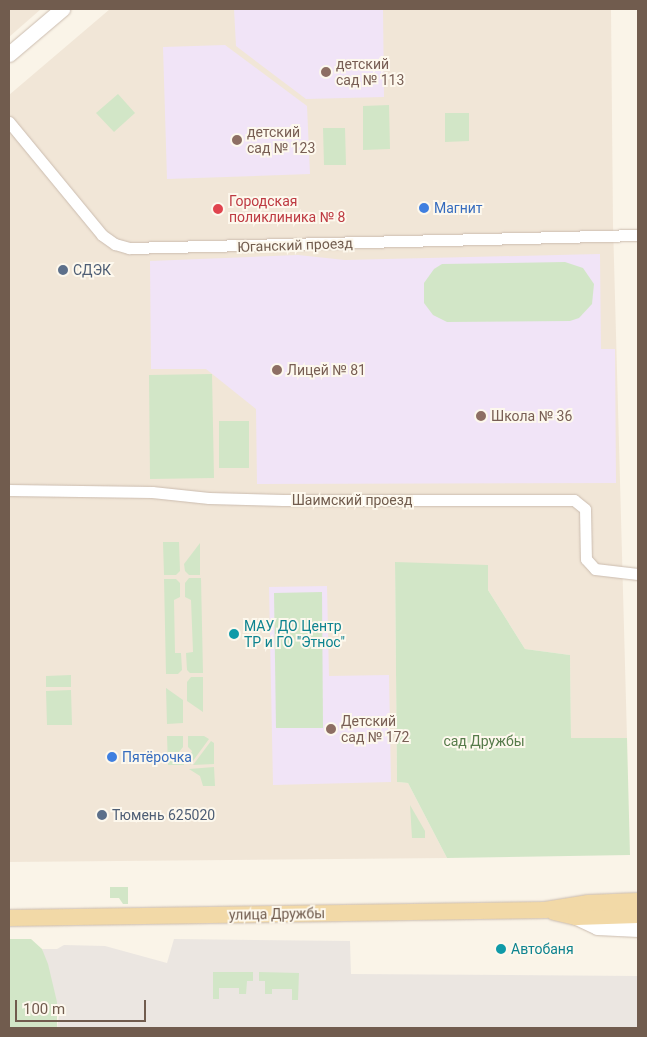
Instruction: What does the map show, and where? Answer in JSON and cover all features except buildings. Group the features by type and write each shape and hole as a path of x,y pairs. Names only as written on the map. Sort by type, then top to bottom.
{"main road":[{"path":"9,54 62,9"},
{"name":"улица Дружбы","path":"9,918 544,910 588,903 638,901"},
{"name":"улица Дружбы","path":"544,910 576,916 638,915"},
{"path":"576,916 597,927 638,929"}],"street":[{"name":"Юганский проезд","path":"9,122 102,234 115,244 129,248 638,235"},
{"name":"Шаимский проезд","path":"9,490 139,491 178,493 209,498 283,500 574,500 585,509 586,559 595,570 638,574"}],"shaded area":[{"path":"9,9 41,9 9,37"},
{"path":"110,9 611,9 613,224 627,738 571,738 570,655 525,649 488,590 395,562 397,782 408,783 447,858 9,862 9,95"},
{"name":"детский сад № 113","path":"234,9 383,9 384,97 306,99 236,46"},
{"name":"детский сад № 123","path":"225,45 307,106 310,174 167,179 163,47"},
{"name":"Школа № 36","path":"600,254 601,349 615,349 616,483 257,484 256,409 206,369 151,369 150,261 298,255 345,260"},
{"name":"Детский сад № 172","path":"327,586 329,676 389,675 391,782 273,785 269,587"},
{"path":"174,939 350,941 351,974 638,976 638,1028 57,1028 59,1015 42,949 57,949 64,945 105,946 167,963"}],"green space":[{"path":"118,94 135,113 114,132 96,113"},
{"path":"389,105 390,149 363,150 363,106"},
{"path":"445,113 469,113 469,141 445,142"},
{"path":"323,128 345,128 346,165 324,165"},
{"path":"565,262 583,268 594,284 592,304 579,318 570,321 447,322 433,315 424,303 424,283 434,269 442,264"},
{"path":"212,374 214,478 150,479 149,375"},
{"path":"219,421 249,421 249,468 219,468"},
{"path":"163,542 179,542 180,571 176,575 164,575"},
{"path":"200,543 200,575 189,575 185,571 184,564"},
{"name":"сад Дружбы","path":"395,562 488,565 488,590 525,649 570,655 571,738 627,738 630,855 447,858 408,783 397,782"},
{"path":"189,578 201,578 203,673 190,673 187,670 186,653 193,652 191,600 185,597 185,583"},
{"path":"164,579 176,579 180,583 180,597 174,600 175,653 181,653 182,670 178,674 166,674"},
{"path":"322,592 323,728 276,728 274,593"},
{"path":"71,675 71,687 46,687 46,676"},
{"path":"191,677 203,677 203,712 187,701 187,682"},
{"path":"166,688 183,700 183,723 167,724"},
{"path":"71,690 72,725 47,725 46,691"},
{"path":"167,736 183,736 183,747 179,752 184,759 184,765 168,765"},
{"path":"188,736 204,736 209,739 190,765 189,758 192,751 188,747"},
{"path":"211,741 214,743 214,764 193,765"},
{"path":"214,767 215,786 203,786 200,776 189,769"},
{"path":"410,805 425,831 425,838 412,838"},
{"path":"110,887 128,887 128,904 123,904 119,898 110,898"},
{"path":"9,939 31,939 42,949 48,964 57,1002 57,1028 9,1028"},
{"path":"213,972 253,972 253,981 247,981 246,994 239,994 239,988 219,988 219,999 213,999"},
{"path":"259,972 299,973 298,1000 292,1000 292,989 272,989 272,994 265,994 265,981 259,981"}],"place":[{"name":"детский сад № 113","path":"326,72"},
{"name":"детский сад № 123","path":"237,140"},
{"name":"Магнит","path":"424,208"},
{"name":"Городская поликлиника № 8","path":"218,209"},
{"name":"СДЭК","path":"63,270"},
{"name":"Лицей № 81","path":"277,370"},
{"name":"Школа № 36","path":"481,416"},
{"name":"МАУ ДО Центр ТР и ГО \"Этнос\"","path":"234,634"},
{"name":"Детский сад № 172","path":"331,729"},
{"name":"Пятёрочка","path":"112,757"},
{"name":"Тюмень 625020","path":"102,815"},
{"name":"Автобаня","path":"501,949"}]}
